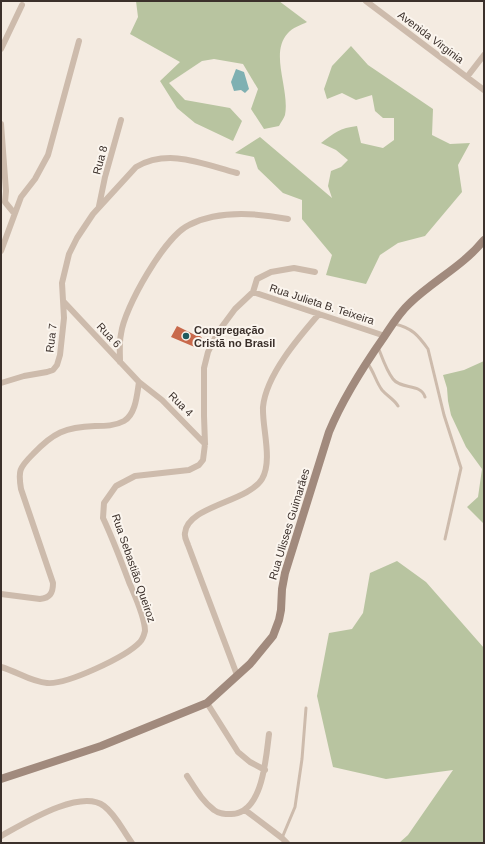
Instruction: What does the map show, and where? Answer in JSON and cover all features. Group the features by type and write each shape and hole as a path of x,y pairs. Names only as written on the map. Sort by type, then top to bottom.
{"main road":[{"name":"Rua Ulisses Guimarães","path":"1,779 101,746 207,703 262,651 273,636 276,629 281,610 282,589 285,573 329,432 336,415 392,323 408,304 464,261 484,240"}],"street":[{"name":"Avenida Virginia","path":"366,1 484,90"},
{"path":"1,49 22,5"},
{"path":"1,250 21,197 35,180 48,155 79,41"},
{"path":"467,77 484,55"},
{"name":"Rua 8","path":"99,206 105,177 121,120"},
{"path":"1,124 6,191 3,202 14,213"},
{"name":"Rua 7","path":"1,383 24,376 47,372 53,370 57,365 60,355 64,318 62,283 69,254 84,226 99,206 136,167 142,163 160,158 183,158 237,173"},
{"path":"120,362 121,334 130,306 146,277 176,235 191,224 218,216 266,215 288,219"},
{"name":"Rua Sebastião Queiroz","path":"1,667 39,681 56,683 110,662 141,642 144,634 144,626 137,602 104,518 104,503 116,486 135,476 189,470 199,465 203,460 205,444 204,368 208,352 218,332 235,309 253,292 257,279 271,272 294,268 315,272"},
{"name":"Rua Julieta B. Teixeira","path":"253,292 385,336"},
{"name":"Rua 6","path":"64,302 139,382"},
{"path":"237,675 185,534 188,526 194,518 216,505 246,493 258,485 263,477 266,468 266,449 263,416 267,391 275,373 303,332 319,314"},
{"path":"1,594 46,599 50,596 53,590 53,583 21,489 19,475 24,463 44,443 60,432 88,427 107,427 124,421 130,416 134,408 139,382"},
{"name":"Rua 4","path":"139,382 162,400 205,444"},
{"path":"207,703 238,752 250,762 264,770"},
{"path":"186,776 204,801 214,811 223,814 235,814 244,810 254,800 260,788 269,734"},
{"path":"1,836 47,812 82,801 102,805 116,820 132,843"},
{"path":"244,810 287,843"}],"lane":[{"path":"392,323 411,329 422,340 428,349 444,415 462,468 445,539"},
{"path":"378,346 393,379 401,385 419,389 423,392 425,397"},
{"path":"367,362 373,370 383,391 395,401 398,406"},
{"path":"282,838 295,807 302,759 306,708"}],"green space":[{"path":"136,1 279,1 307,22 294,28 288,33 283,41 280,51 281,72 286,105 285,115 279,126 264,129 251,109 258,89 243,64 214,59 202,61 169,83 185,100 230,108 242,121 233,141 195,123 177,108 160,81 180,62 130,34 138,17"},
{"path":"351,46 368,65 433,109 432,135 450,144 470,143 458,165 462,192 425,236 398,243 380,255 366,284 326,275 332,255 302,219 302,200 283,193 258,169 254,157 235,153 260,137 332,198 328,186 331,171 341,167 348,160 336,150 321,143 330,136 346,128 357,126 361,143 383,148 394,140 394,118 383,118 375,111 372,95 356,100 342,93 327,99 324,89 332,66"},
{"path":"484,361 484,524 467,507 478,497 482,469 466,447 451,415 447,388 443,375 464,370"},
{"path":"397,561 426,582 484,648 484,843 399,843 408,835 453,770 386,779 333,767 317,696 329,633 352,629 363,613 370,573"}],"water":[{"path":"236,69 244,72 249,89 245,93 241,90 234,91 231,82"}],"building":[{"name":"Congregação Cristã no Brasil","path":"177,326 197,336 198,334 202,338 197,348 171,337"}],"place":[{"name":"Congregação Cristã no Brasil","path":"186,336"}]}
